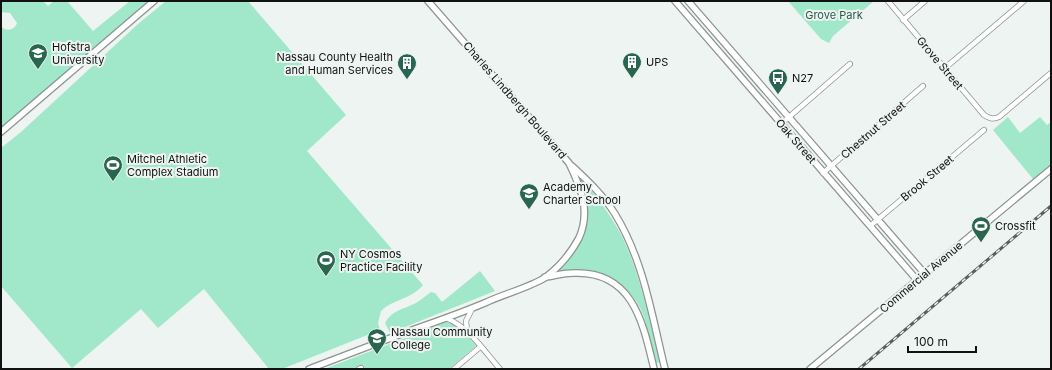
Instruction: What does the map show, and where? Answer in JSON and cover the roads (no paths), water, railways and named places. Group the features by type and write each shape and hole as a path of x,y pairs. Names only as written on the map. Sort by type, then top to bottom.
{"street":[{"path":"1,132 154,1"},
{"name":"Oak Street","path":"674,1 918,280"},
{"name":"Oak Street","path":"688,1 925,274"},
{"name":"Grove Street","path":"888,1 984,115 989,118 996,119 1003,114 1051,73"},
{"path":"903,20 925,1"},
{"path":"945,68 1024,1"},
{"name":"Charles Lindbergh Boulevard","path":"309,369 378,342 472,309 545,277 564,260 572,249 582,230 585,206 583,195 569,163 430,2"},
{"path":"692,21 699,14"},
{"path":"781,124 850,64"},
{"name":"Chestnut Street","path":"823,173 923,86"},
{"name":"Brook Street","path":"870,226 984,130"},
{"path":"569,163 594,188 612,210 633,252 643,277 665,369"},
{"name":"Commercial Avenue","path":"810,369 1051,169"},
{"path":"545,277 572,273 586,273 604,278 621,289 634,304 640,317 654,369"},
{"path":"467,331 466,321 472,309"},
{"path":"446,318 456,322 467,331 500,369"},
{"path":"454,369 480,347"}],"railway":[{"path":"859,369 1051,206"}],"place":[{"name":"Hofstra University","path":"38,70"},
{"name":"UPS","path":"632,79"},
{"name":"Nassau County Health and Human Services","path":"407,80"},
{"name":"N27","path":"778,95"},
{"name":"Mitchel Athletic Complex Stadium","path":"113,182"},
{"name":"Academy Charter School","path":"529,210"},
{"name":"Crossfit","path":"981,243"},
{"name":"NY Cosmos Practice Facility","path":"326,277"},
{"name":"Nassau Community College","path":"377,355"}],"park label":[{"name":"Grove Park","path":"834,15"}]}
